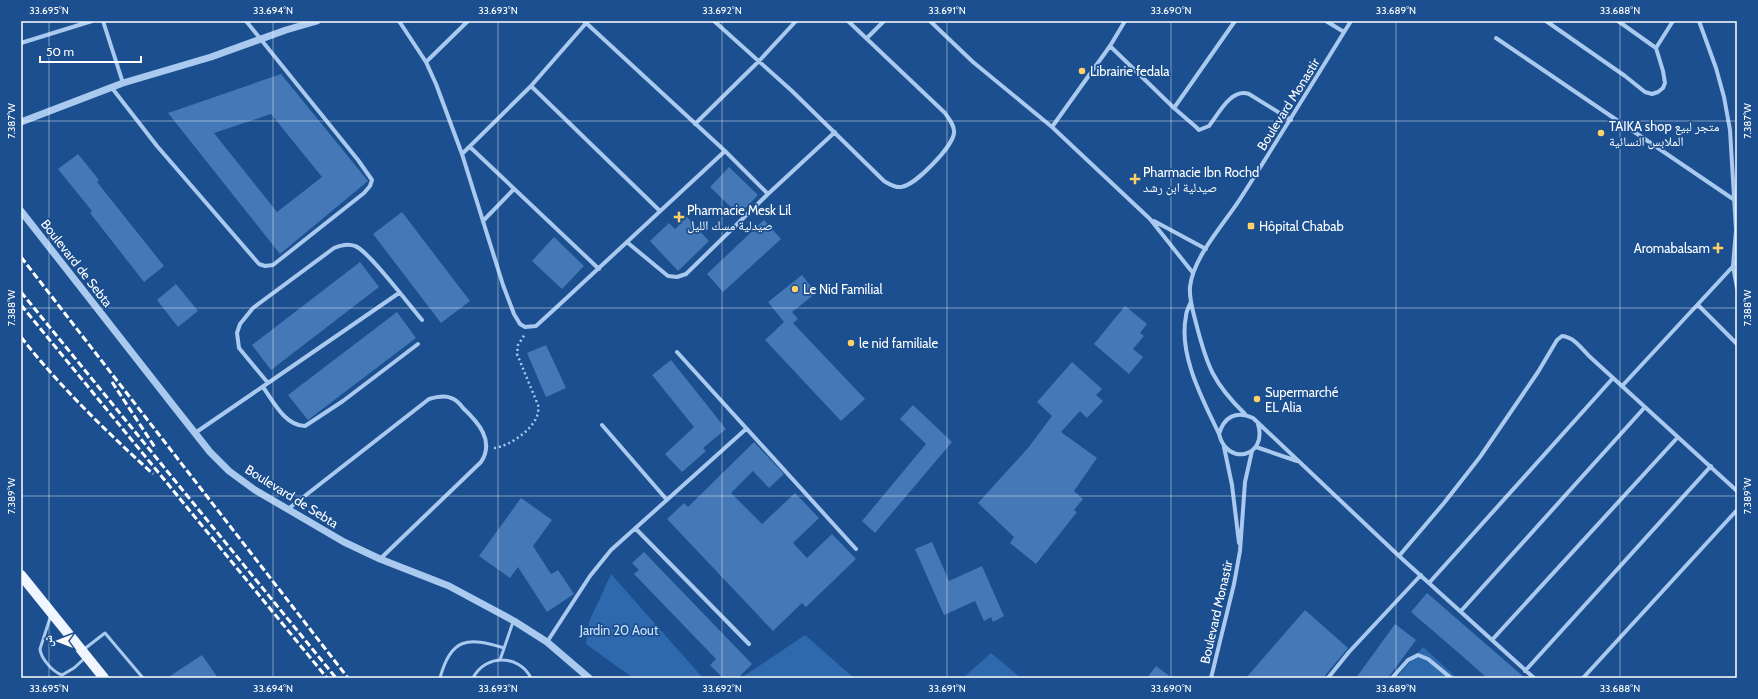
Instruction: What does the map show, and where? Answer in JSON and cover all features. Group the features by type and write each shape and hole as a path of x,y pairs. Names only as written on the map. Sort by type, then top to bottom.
{"main road":[{"path":"21,575 104,678"}],"street":[{"path":"21,43 92,21"},
{"path":"103,21 123,83"},
{"path":"112,88 157,146 260,264 265,266 272,265 364,193 370,186 372,180 358,160 246,21"},
{"path":"21,122 123,83 211,57 260,39 317,21"},
{"path":"399,21 426,62 462,154 503,285 514,314 520,324 525,327 536,326 559,306 725,151"},
{"path":"426,62 468,21"},
{"path":"714,21 759,61 884,180 896,186 902,187 908,185 921,175 953,138 954,130 945,113 848,21"},
{"path":"695,124 759,61 796,21"},
{"path":"867,38 884,21"},
{"path":"930,21 973,62 1052,127 1150,219 1193,273"},
{"path":"1052,127 1110,46 1125,21"},
{"path":"1174,108 1235,21"},
{"path":"1326,21 1344,32"},
{"name":"Boulevard Monastir","path":"1246,415 1228,397 1210,370 1204,355 1191,302 1190,288 1193,273 1206,249 1291,120 1351,21"},
{"path":"1546,21 1649,94 1658,92 1665,83 1656,48 1618,21"},
{"path":"1656,48 1673,21"},
{"path":"1699,21 1716,68 1724,97 1730,130 1736,230 1735,264 1737,288"},
{"path":"462,154 531,86 586,22 725,151 768,194"},
{"path":"1496,38 1733,199"},
{"path":"1110,46 1174,108 1200,130 1209,126 1232,97 1240,92 1249,94 1291,120"},
{"path":"531,86 660,211"},
{"path":"628,243 668,276 677,277 686,274 834,132"},
{"path":"470,147 599,268"},
{"path":"483,221 514,189"},
{"name":"Boulevard de Sebta","path":"21,211 210,452 229,471 255,490 344,542 380,559 449,586 514,621 547,642 589,678"},
{"path":"1150,219 1206,249"},
{"path":"268,383 239,348 237,333 240,324 253,308 334,248 343,245 358,247 366,254 422,320"},
{"path":"1623,385 1735,264"},
{"path":"195,433 399,293"},
{"name":"Boulevard Monastir","path":"1191,302 1186,316 1185,333 1187,352 1192,372 1202,399 1219,434"},
{"path":"1698,305 1737,344"},
{"path":"1399,556 1444,503 1480,457 1560,337 1565,336 1576,342 1613,378 1623,385 1737,491"},
{"path":"263,387 288,419 299,426 305,426 343,401 418,344"},
{"path":"677,352 856,549"},
{"path":"1429,583 1613,378"},
{"path":"288,509 429,399 445,396 452,398 477,421 482,430 487,449 482,462 380,559"},
{"path":"1461,611 1645,407"},
{"path":"1258,424 1260,436 1256,447 1252,451 1241,455 1231,453 1224,447 1219,434 1225,421 1231,416 1238,414 1253,418 1399,556 1534,678"},
{"path":"602,425 667,500"},
{"path":"547,642 601,562 611,550 746,429"},
{"path":"1492,640 1678,437"},
{"name":"Boulevard Monastir","path":"1224,447 1231,480 1240,551"},
{"path":"1256,447 1299,462"},
{"name":"Boulevard Monastir","path":"1211,678 1234,584 1240,551 1246,482 1252,451"},
{"path":"1525,671 1711,466"},
{"path":"1583,678 1737,510"},
{"path":"636,529 749,644"},
{"path":"1328,678 1349,652 1421,575"},
{"path":"1392,678 1408,660 1418,655 1428,659 1451,678"}],"lane":[{"path":"51,613 40,649 48,664 57,674 62,675 74,668 84,654 105,633 143,678"},
{"path":"500,660 514,621"},
{"path":"440,678 443,666 449,654 458,646 474,641 482,641 504,648"},
{"path":"473,678 480,668 490,662 500,660 511,661 521,665 531,678"}],"path":[{"path":"487,449 500,448 514,442 538,417 538,406 517,349 519,341 530,327"}],"green space":[{"name":"Jardin 20 Aout","path":"611,574 703,678 633,678 586,644 589,622"},
{"path":"805,635 854,678 741,678"},
{"path":"1423,647 1457,678 1396,678"},
{"path":"991,653 1021,678 963,678"}],"building":[{"path":"281,74 368,181 280,254 168,113","holes":["271,114 322,177 277,212 214,133"]},
{"path":"78,154 99,180 97,182 164,266 144,282 90,213 92,211 58,169"},
{"path":"729,167 758,195 739,215 710,187"},
{"path":"402,212 470,301 441,323 373,234"},
{"path":"687,217 709,241 678,271 650,241 669,223 675,229"},
{"path":"764,220 781,239 723,292 707,274"},
{"path":"554,237 584,266 562,289 532,261"},
{"path":"360,262 379,287 271,370 252,345"},
{"path":"802,275 816,293 792,312 798,319 793,323 865,399 841,421 765,340 784,322 768,302"},
{"path":"176,284 198,311 178,327 157,300"},
{"path":"1125,306 1147,324 1140,333 1144,336 1133,349 1143,357 1129,374 1094,344"},
{"path":"397,312 416,338 308,420 288,395"},
{"path":"546,345 566,388 546,397 527,353"},
{"path":"671,360 726,429 703,448 706,451 682,472 665,454 694,427 652,375"},
{"path":"1072,362 1102,389 1096,395 1103,401 1087,418 1080,411 1061,432 1097,458 1074,491 1083,499 1074,510 1077,512 1036,564 1010,543 1014,537 978,503 1028,448 1052,416 1037,402"},
{"path":"913,405 952,442 875,533 862,521 926,444 900,419"},
{"path":"754,442 784,474 769,488 753,471 731,493 762,524 795,493 819,518 793,543 807,558 832,534 856,559 806,607 802,603 773,631 667,519 684,503 688,507"},
{"path":"521,498 552,520 533,546 551,574 558,570 574,594 547,612 518,567 510,578 479,556"},
{"path":"932,542 949,581 982,566 1004,616 993,622 991,617 984,621 975,601 944,615 915,549"},
{"path":"644,552 752,664 738,678 723,678 710,665 716,659 634,574 639,570 632,563"},
{"path":"1427,593 1525,678 1487,678 1411,612"},
{"path":"1305,610 1348,648 1323,678 1246,678"},
{"path":"1395,624 1416,640 1388,678 1356,678"},
{"path":"202,655 218,678 167,678"},
{"path":"1156,666 1172,678 1147,678"}],"railway":[{"path":"21,257 348,678"},
{"path":"21,292 336,678"},
{"path":"21,305 327,678"},
{"path":"21,337 51,373 84,408 153,474"},
{"path":"112,382 156,449"}],"place":[{"name":"Librairie fedala","path":"1082,71"},
{"name":"TAIKA shop متجر لبيع الملابس النسائية","path":"1601,133"},
{"name":"Pharmacie Ibn Rochd صيدلية ابن رشد","path":"1135,179"},
{"name":"Pharmacie Mesk Lil صيدلية مسك الليل","path":"679,217"},
{"name":"Hôpital Chabab","path":"1251,226"},
{"name":"Aromabalsam","path":"1718,248"},
{"name":"Le Nid Familial","path":"795,289"},
{"name":"le nid familiale","path":"851,343"},
{"name":"Supermarché EL Alia","path":"1257,399"}]}
